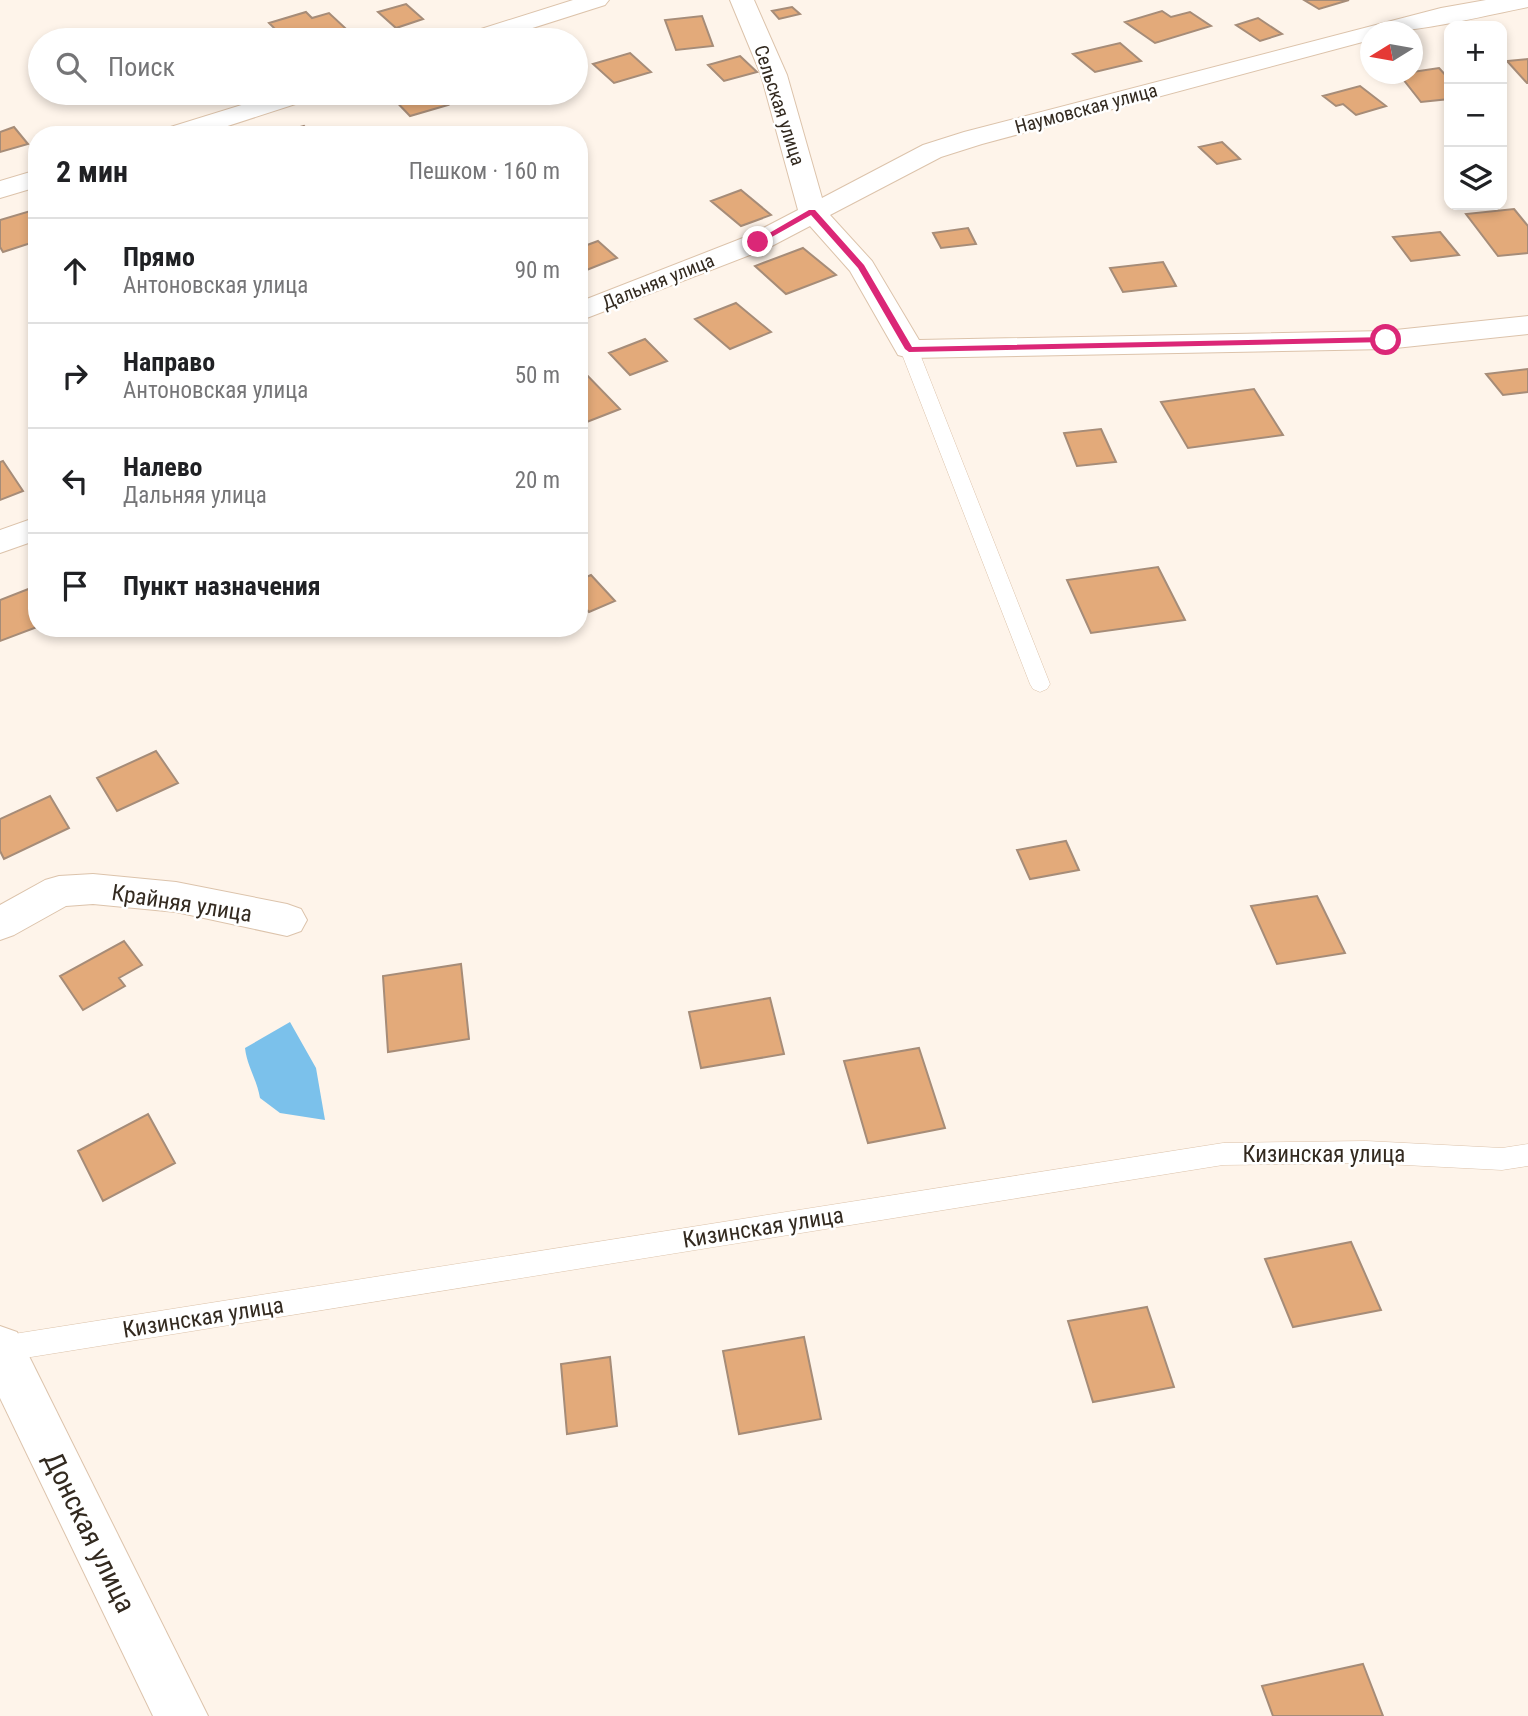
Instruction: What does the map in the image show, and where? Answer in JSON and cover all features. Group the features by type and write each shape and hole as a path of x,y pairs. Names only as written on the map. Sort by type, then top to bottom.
{"street":[{"path":"509,28 597,0"},
{"name":"Сельская улица","path":"742,0 774,75 812,212"},
{"path":"1418,21 1527,0"},
{"name":"Наумовская улица","path":"812,212 841,200 932,151 1360,36"},
{"path":"201,126 267,105"},
{"path":"0,190 28,181"},
{"path":"812,212 862,267 909,349 1386,340 1528,326"},
{"name":"Дальняя улица","path":"588,308 758,242 812,212"},
{"path":"0,542 28,531"},
{"name":"Крайняя улица","path":"0,924 59,891 93,889 176,897 287,920"},
{"name":"Донская улица","path":"0,1348 181,1716"}],"lane":[{"path":"909,349 1040,684"},
{"name":"Кизинская улица","path":"0,1348 1223,1154 1366,1152 1502,1159 1528,1154"}],"water":[{"path":"290,1022 316,1068 325,1120 280,1113 260,1098 245,1048"}],"building":[{"path":"1304,0 1349,0 1319,9"},
{"path":"406,4 423,19 396,28 378,12"},
{"path":"792,7 800,14 779,19 772,11"},
{"path":"1162,11 1171,17 1190,12 1211,26 1155,43 1125,22"},
{"path":"306,12 312,18 329,13 345,28 274,28 269,23"},
{"path":"702,16 713,46 676,50 665,20"},
{"path":"1258,18 1282,34 1260,41 1236,25"},
{"path":"1120,43 1141,61 1095,72 1073,54"},
{"path":"630,53 651,72 614,83 593,64"},
{"path":"740,56 757,72 724,81 708,65"},
{"path":"1528,59 1528,83 1527,83 1507,61"},
{"path":"1439,68 1444,74 1444,100 1421,102 1407,84 1423,84 1423,70"},
{"path":"1360,86 1386,106 1356,115 1343,104 1336,106 1323,96"},
{"path":"399,105 448,105 410,116"},
{"path":"14,127 28,144 0,152 0,132"},
{"path":"1222,142 1240,159 1217,164 1199,147"},
{"path":"741,190 771,215 741,226 711,201"},
{"path":"1514,209 1528,226 1528,253 1498,256 1466,214"},
{"path":"28,212 28,244 3,252 0,247 0,220"},
{"path":"968,228 976,244 941,248 933,233"},
{"path":"1440,232 1459,255 1411,261 1393,237"},
{"path":"598,241 617,258 588,269 588,245"},
{"path":"803,248 836,275 786,294 755,266"},
{"path":"1163,262 1176,286 1123,292 1110,268"},
{"path":"736,303 771,332 730,349 695,319"},
{"path":"645,339 667,361 630,375 609,353"},
{"path":"1528,369 1528,392 1503,395 1486,374"},
{"path":"588,376 620,409 588,421"},
{"path":"1254,389 1283,435 1188,448 1161,402"},
{"path":"1101,429 1116,462 1077,466 1064,433"},
{"path":"3,461 23,491 0,500 0,462"},
{"path":"1158,567 1185,620 1091,633 1067,580"},
{"path":"591,575 615,601 589,612 588,576"},
{"path":"28,589 28,630 0,641 0,600"},
{"path":"156,751 178,783 117,811 97,778"},
{"path":"50,796 69,828 4,859 0,851 0,819"},
{"path":"1066,841 1079,870 1030,879 1017,850"},
{"path":"1317,896 1345,953 1277,964 1251,906"},
{"path":"124,941 142,965 119,978 125,986 83,1010 60,976"},
{"path":"461,964 469,1039 388,1052 383,976"},
{"path":"770,998 784,1054 701,1068 689,1012"},
{"path":"919,1048 945,1128 868,1143 844,1061"},
{"path":"148,1114 175,1163 103,1201 78,1151"},
{"path":"1351,1242 1381,1310 1293,1327 1265,1259"},
{"path":"1147,1307 1174,1387 1093,1402 1068,1321"},
{"path":"804,1337 821,1419 739,1434 723,1351"},
{"path":"610,1357 617,1426 567,1434 561,1364"},
{"path":"1363,1664 1383,1716 1273,1716 1262,1686"}],"route":[{"path":"758,242 812,212 862,267 909,349 1386,340"}]}
